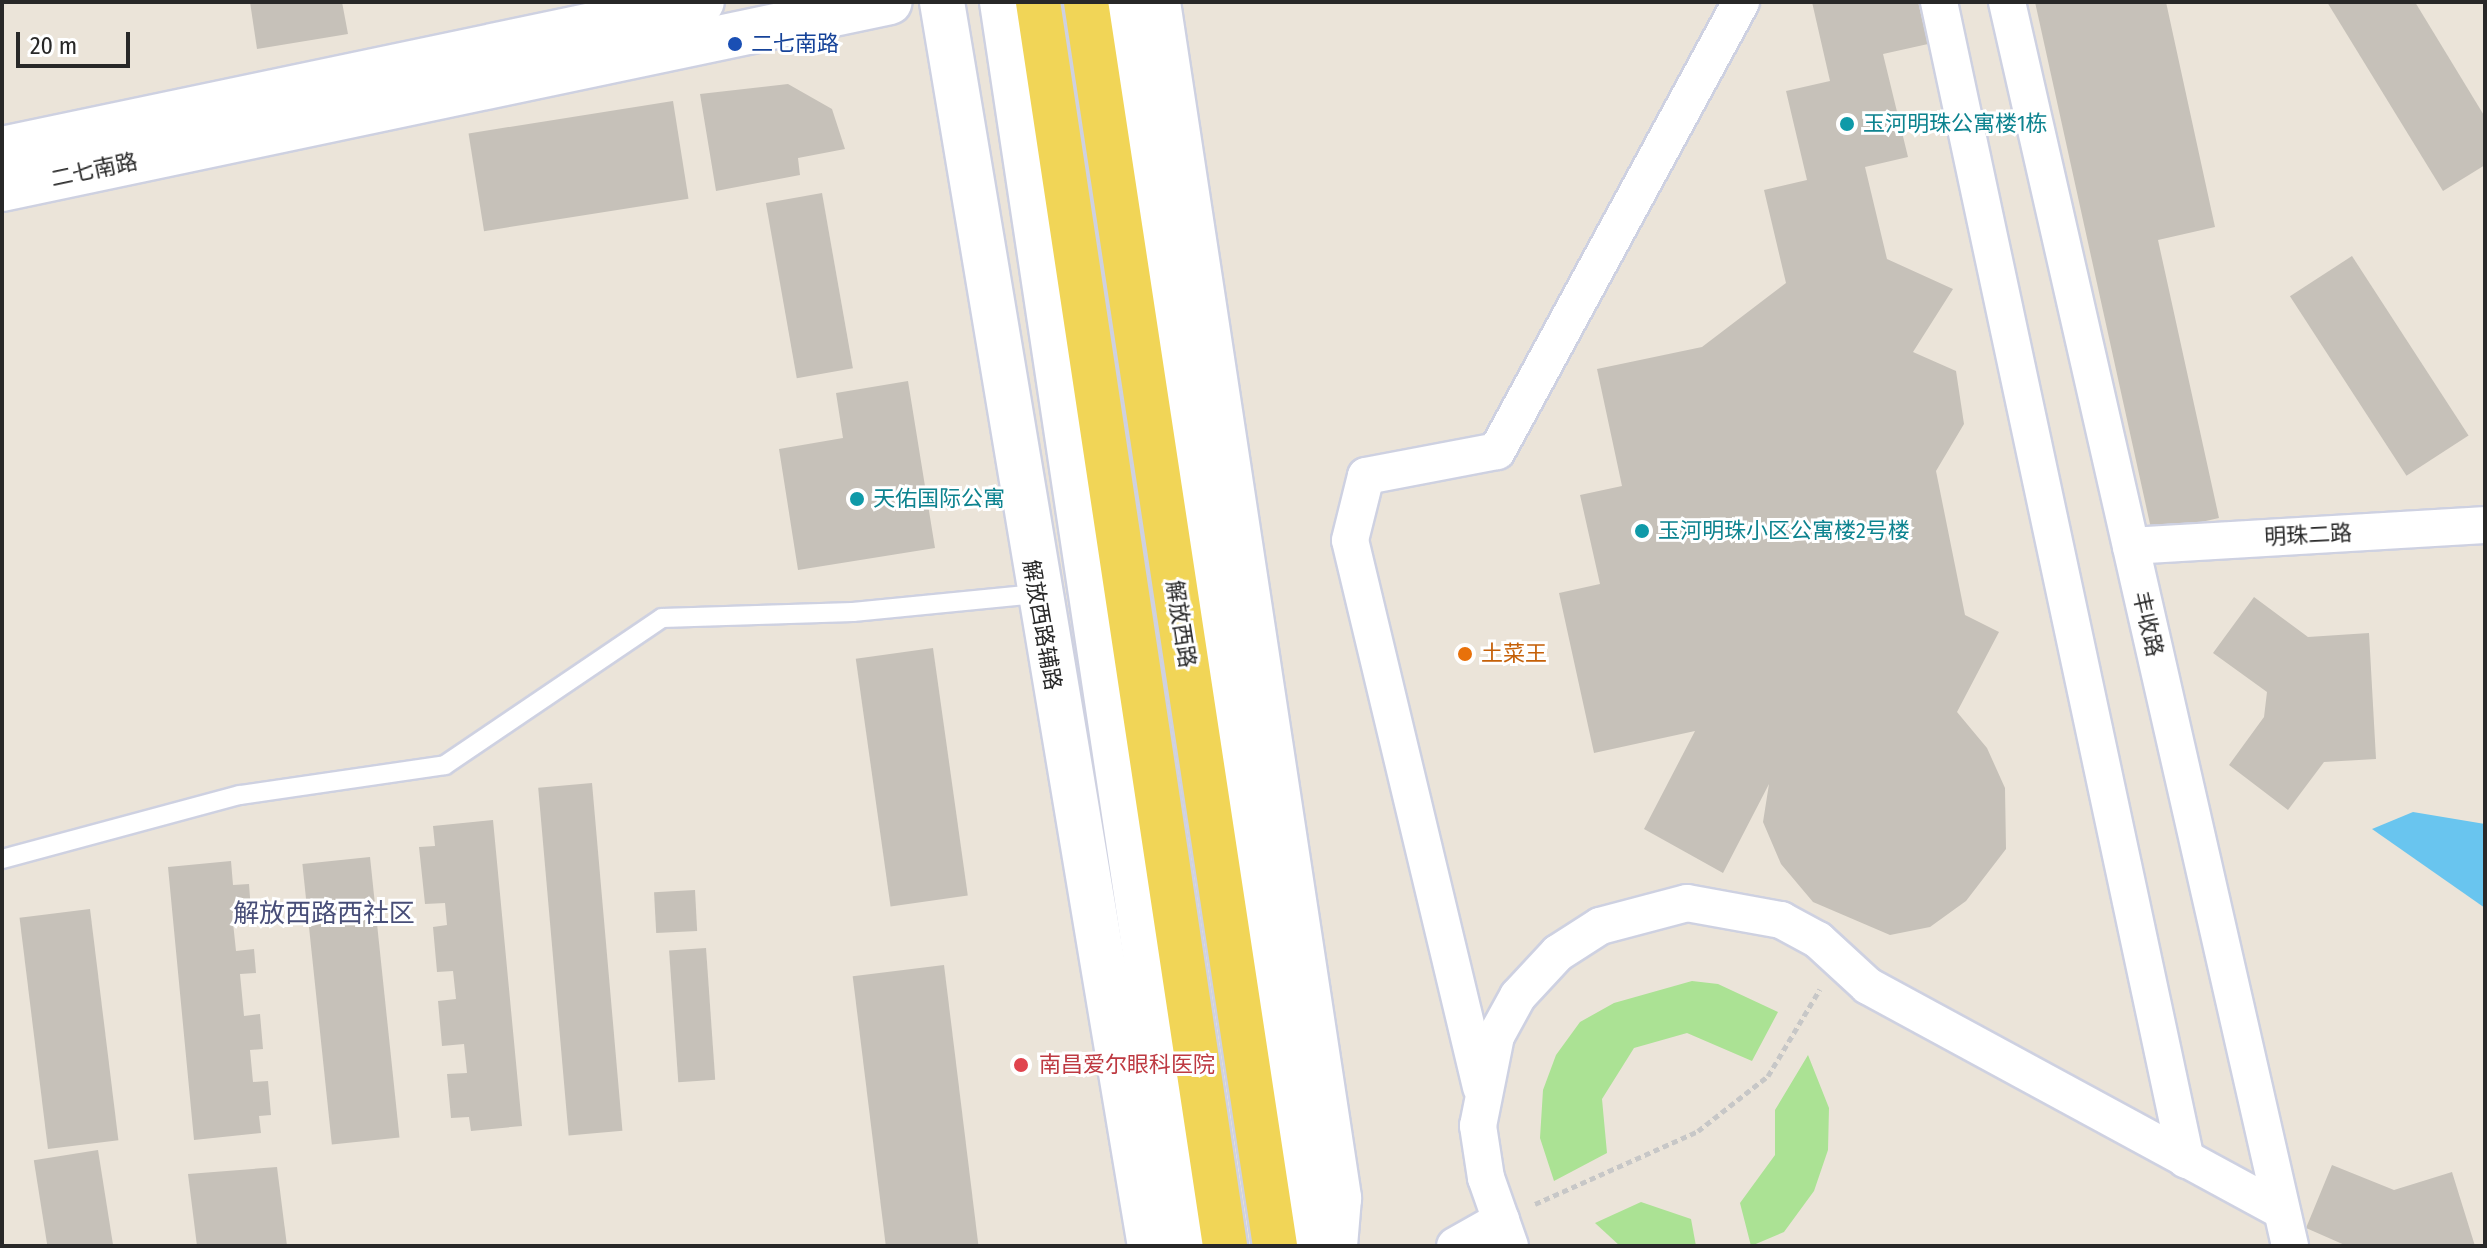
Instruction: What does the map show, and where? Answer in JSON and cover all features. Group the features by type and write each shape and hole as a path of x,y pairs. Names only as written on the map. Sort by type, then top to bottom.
{"main road":[{"name":"二七南路","path":"2,149 702,2"},
{"name":"二七南路","path":"2,189 890,2"},
{"name":"解放西路辅路","path":"942,2 1036,594 1150,1246"},
{"path":"1002,2 1189,1246"},
{"path":"1038,2 1225,1246"},
{"name":"解放西路","path":"1086,2 1275,1246"},
{"path":"1120,2 1316,1246"},
{"path":"1158,2 1339,1198 1335,1246"}],"street":[{"path":"1455,1246 1506,1233 1484,1165 1481,1087 1350,540 1366,476 1497,451 1741,2"},
{"path":"1939,2 2186,1160"},
{"name":"丰收路","path":"2007,2 2290,1246"},
{"name":"明珠二路","path":"2131,546 2485,525"},
{"path":"1481,1087 1518,996 1558,953 1640,911 1724,905 1781,920 1838,959 1868,986 2281,1210"}],"lane":[{"path":"2,859 240,795 445,765 662,618 853,612 1036,594"}],"path":[{"path":"1506,1233 1698,1131 1768,1076 1838,959"}],"green space":[{"path":"1692,981 1718,984 1778,1012 1752,1061 1687,1033 1634,1048 1602,1099 1607,1153 1554,1181 1540,1138 1543,1090 1556,1055 1580,1022 1614,1003"},
{"path":"1808,1055 1829,1108 1828,1150 1814,1191 1784,1232 1751,1246 1740,1203 1775,1155 1775,1110"},
{"path":"1641,1202 1691,1219 1696,1246 1620,1246 1595,1223"}],"water":[{"path":"2413,812 2485,824 2485,908 2372,829"}],"building":[{"path":"250,2 342,2 348,34 257,49"},
{"path":"1812,2 1918,2 1928,44 1883,54 1908,157 1865,167 1887,259 1953,289 1913,352 1956,371 1964,424 1936,471 1965,615 1999,632 1957,712 1987,748 2005,788 2006,849 1966,901 1930,927 1890,935 1813,902 1781,864 1763,822 1769,784 1723,873 1644,829 1695,731 1594,753 1559,593 1600,584 1580,495 1622,486 1597,369 1702,347 1786,283 1764,190 1807,180 1786,91 1830,81"},
{"path":"2035,2 2166,2 2215,227 2158,240 2219,518 2152,533"},
{"path":"2327,2 2415,2 2485,117 2485,165 2443,191"},
{"path":"788,84 832,109 845,149 798,158 800,175 716,191 700,94"},
{"path":"673,101 688,199 484,231 469,133"},
{"path":"822,193 853,368 797,378 766,203"},
{"path":"2352,256 2469,435 2406,476 2290,296"},
{"name":"天佑国际公寓","path":"908,381 935,548 798,570 779,449 843,438 836,393"},
{"path":"2254,597 2308,637 2369,633 2376,759 2324,762 2288,810 2229,765 2264,717 2267,692 2213,653"},
{"path":"933,648 968,896 891,906 856,659"},
{"path":"592,783 622,1131 569,1135 538,788"},
{"path":"493,820 522,1126 471,1131 469,1117 451,1118 447,1074 467,1073 464,1044 442,1046 438,1001 456,999 453,971 437,972 433,927 447,925 445,903 425,904 419,847 435,846 433,826"},
{"path":"370,857 399,1137 332,1145 302,864"},
{"path":"231,861 233,885 249,884 251,911 232,913 236,951 254,949 256,973 240,974 244,1016 260,1014 263,1049 250,1050 253,1082 268,1081 271,1115 259,1116 261,1133 194,1140 168,867"},
{"path":"695,890 697,931 656,933 654,892"},
{"path":"90,909 118,1140 48,1149 20,918"},
{"path":"706,948 715,1080 678,1082 669,951"},
{"path":"944,965 978,1246 886,1246 853,976"},
{"path":"98,1150 113,1246 47,1246 34,1160"},
{"path":"2332,1165 2394,1190 2452,1172 2475,1246 2347,1246 2306,1228"},
{"path":"277,1167 287,1246 197,1246 188,1174"}],"place":[{"name":"二七南路","path":"735,44"},
{"name":"玉河明珠公寓楼1栋","path":"1847,124"},
{"name":"天佑国际公寓","path":"857,499"},
{"name":"玉河明珠小区公寓楼2号楼","path":"1642,531"},
{"name":"土菜王","path":"1465,654"},
{"name":"南昌爱尔眼科医院","path":"1021,1065"}],"district":[{"name":"解放西路西社区","path":"324,914"}]}
